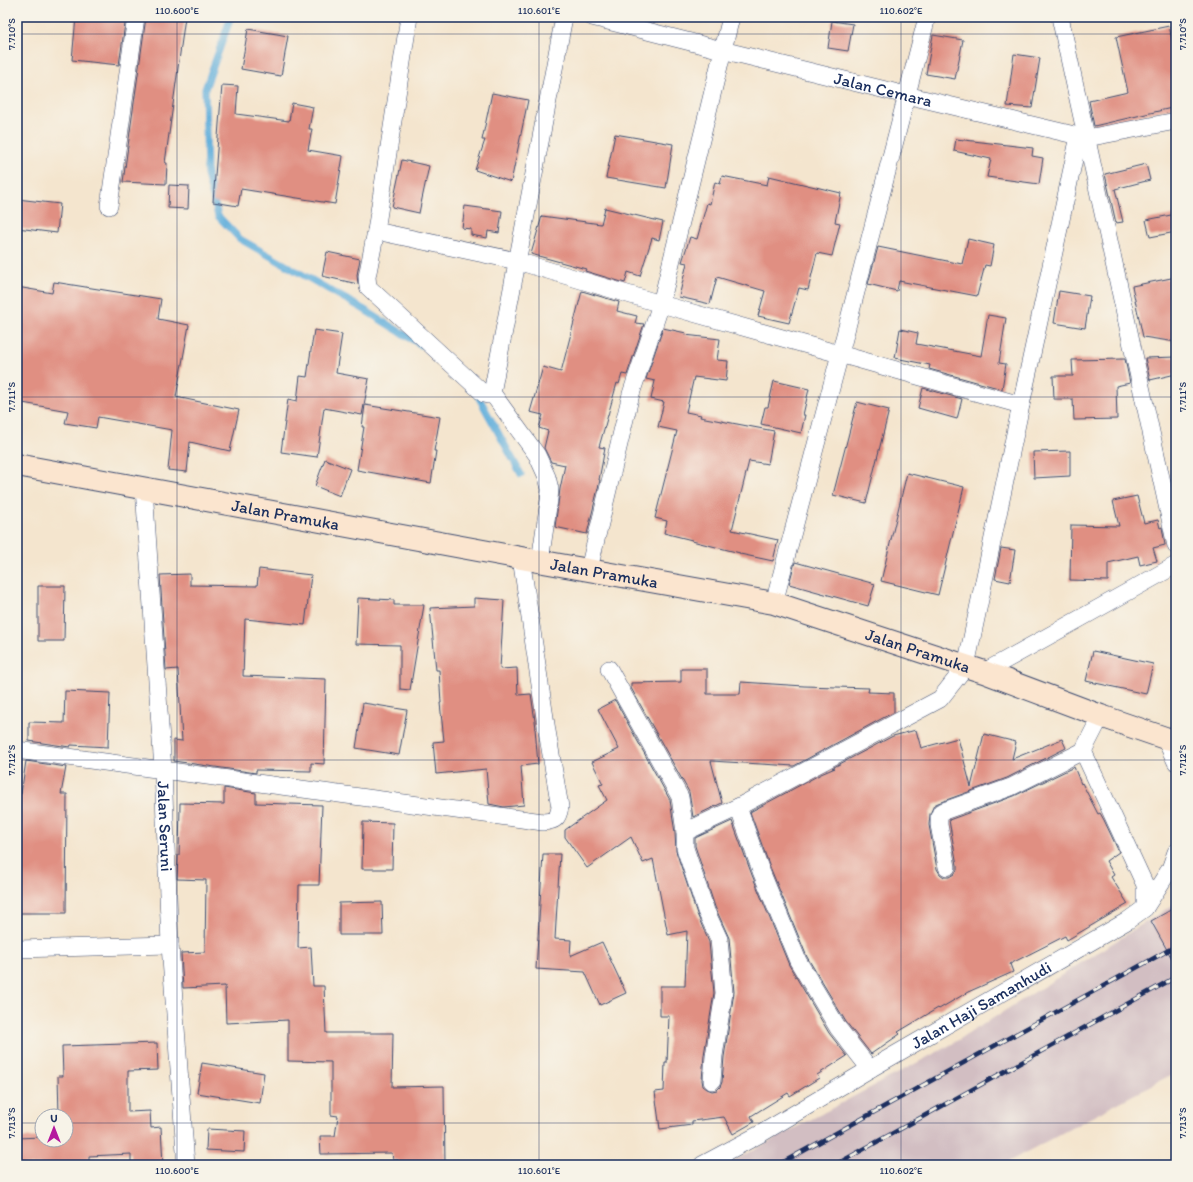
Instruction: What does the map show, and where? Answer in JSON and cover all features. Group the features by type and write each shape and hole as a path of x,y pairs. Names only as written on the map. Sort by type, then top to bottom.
{"street":[{"path":"109,206 136,17"},
{"path":"409,17 376,231 367,277 368,287 484,394 488,396 492,393"},
{"path":"17,750 543,822 556,819 559,814 560,807 547,731 531,559 549,500 550,489 548,477 537,455 492,393 564,17"},
{"name":"Jalan Cemara","path":"592,17 906,95 1083,137 1176,121"},
{"path":"589,569 631,394 662,304 731,17"},
{"path":"774,603 927,17"},
{"path":"1060,17 1083,137 1176,546"},
{"path":"975,669 1021,404 1083,137"},
{"path":"376,231 517,261 662,304 1021,404"},
{"name":"Jalan Pramuka","path":"17,465 774,603 975,669 1101,716 1171,739"},
{"name":"Jalan Seruni","path":"144,488 163,770 170,945 186,1165"},
{"path":"685,832 738,807 940,699 975,669 1176,565"},
{"path":"609,669 680,797 685,832 685,848 706,911 719,939 724,993 714,1056 712,1081"},
{"path":"947,867 939,825 939,817 941,812 1011,787 1084,751 1101,716"},
{"path":"1171,739 1176,762"},
{"path":"1084,751 1145,885 1145,908"},
{"path":"738,807 761,871 798,961 838,1028 870,1069"},
{"name":"Jalan Haji Samanhudi","path":"702,1165 762,1133 1126,921 1145,908 1170,869 1176,852"},
{"path":"17,949 170,945"}],"shaded area":[{"path":"1176,903 1176,1072 1002,1165 726,1165 952,1044"}],"building":[{"path":"76,17 126,17 119,65 72,60"},
{"path":"146,17 185,17 165,163 167,163 166,184 123,182"},
{"path":"832,21 853,24 848,51 828,48"},
{"path":"1169,26 1176,58 1176,107 1094,126 1089,101 1128,92 1116,37"},
{"path":"248,29 288,36 281,76 241,69"},
{"path":"933,35 963,40 955,79 926,74"},
{"path":"1014,54 1040,58 1032,108 1007,106"},
{"path":"222,85 238,86 236,114 289,121 292,103 313,107 309,129 312,129 308,150 343,156 335,204 241,189 238,206 213,202"},
{"path":"492,93 528,100 511,182 475,170 485,140 482,140"},
{"path":"615,134 673,144 666,188 606,178"},
{"path":"956,139 1033,148 1032,156 1043,158 1039,184 987,177 991,159 954,151"},
{"path":"402,160 429,166 419,213 392,207"},
{"path":"1146,164 1150,180 1115,189 1123,222 1116,223 1105,174"},
{"path":"722,176 767,185 769,176 841,193 835,222 840,223 832,256 817,253 808,290 799,288 789,323 758,316 765,291 717,277 710,304 679,297 687,263 682,262 690,237 697,239 707,203 710,204 715,182 720,184"},
{"path":"169,185 189,186 188,209 168,208"},
{"path":"17,199 60,204 57,233 17,228"},
{"path":"465,206 502,211 499,233 488,231 487,238 471,235 471,229 462,228"},
{"path":"605,208 663,222 659,240 652,238 640,276 628,272 625,283 585,271 586,269 531,254 542,216 601,224"},
{"path":"1176,214 1176,232 1150,237 1146,220"},
{"path":"968,239 994,245 990,266 985,265 977,296 899,281 897,291 868,284 878,247 962,264"},
{"path":"327,252 360,259 357,275 358,284 322,276"},
{"path":"1176,277 1176,342 1143,337 1132,286"},
{"path":"54,282 161,299 158,319 189,325 176,397 239,410 230,451 190,442 187,472 168,470 172,430 98,417 96,428 65,423 68,411 17,402 17,287 52,293"},
{"path":"582,291 619,302 617,311 637,316 635,323 644,324 627,375 622,374 619,384 617,383 599,447 605,448 600,480 587,534 555,527 565,465 551,462 544,448 548,431 539,428 543,415 530,412 543,367 561,372"},
{"path":"1059,291 1090,296 1085,328 1054,323"},
{"path":"988,315 1006,318 999,363 1006,364 1002,389 929,369 930,365 895,358 900,329 918,333 916,344 981,356"},
{"path":"663,328 686,333 685,335 720,339 717,360 728,361 726,381 694,377 686,412 701,415 700,417 774,431 768,464 749,461 732,530 778,540 773,561 740,554 664,533 667,521 655,518 677,431 658,427 664,402 651,399 655,381 646,379"},
{"path":"314,330 342,334 336,373 369,379 362,415 324,408 317,457 281,452 288,399 297,401 300,376 307,377"},
{"path":"1176,357 1176,374 1150,380 1145,358"},
{"path":"1125,359 1130,383 1116,386 1117,419 1074,420 1073,399 1054,399 1053,376 1073,376 1072,360"},
{"path":"774,381 809,389 803,415 805,415 801,433 761,424 765,407 768,407"},
{"path":"923,388 962,399 957,419 918,408"},
{"path":"857,402 889,410 866,503 833,495"},
{"path":"365,405 440,417 434,451 436,451 431,483 357,470 364,427 362,427"},
{"path":"1070,451 1070,476 1034,478 1033,452"},
{"path":"325,459 350,469 340,496 315,486"},
{"path":"907,473 964,487 938,595 881,581"},
{"path":"1137,496 1144,523 1158,520 1160,528 1162,527 1165,545 1153,548 1157,561 1140,565 1138,556 1108,563 1108,581 1070,580 1071,525 1119,526 1113,501"},
{"path":"1001,548 1015,550 1010,582 995,579"},
{"path":"795,562 875,584 868,606 789,584"},
{"path":"259,569 311,575 305,625 245,619 243,676 326,679 324,764 311,763 311,771 256,770 256,773 174,761 174,740 182,741 178,669 166,670 160,575 190,574 190,585 257,586"},
{"path":"38,586 65,586 64,641 38,641"},
{"path":"358,598 394,600 394,605 424,605 410,690 400,689 400,645 356,644"},
{"path":"474,598 504,600 500,669 517,668 518,695 531,694 536,728 538,764 521,766 524,805 504,807 489,804 486,769 436,774 433,742 444,741 440,703 439,670 436,670 430,608 474,606"},
{"path":"1093,651 1153,664 1146,694 1086,681"},
{"path":"681,669 707,669 707,694 740,694 741,682 869,688 868,692 894,693 894,712 794,766 711,761 722,803 693,817 689,792 631,688 631,683 681,682"},
{"path":"65,691 110,693 108,747 71,745 70,747 29,741 29,722 64,723"},
{"path":"615,700 670,800 676,851 697,914 709,942 714,993 704,1055 703,1086 712,1091 717,1090 722,1082 724,1057 734,992 729,938 715,907 695,846 695,838 732,821 752,875 789,965 829,1033 847,1056 817,1075 819,1078 790,1096 788,1093 751,1116 754,1122 733,1134 724,1117 692,1121 692,1125 660,1129 655,1092 664,1091 669,1016 660,1016 660,986 685,986 687,931 668,935 653,859 643,863 631,837 587,868 565,837 565,830 607,800 599,785 603,784 592,762 619,749 598,709"},
{"path":"363,703 407,710 399,755 356,748"},
{"path":"916,730 921,748 958,738 971,787 984,734 1016,742 1012,759 1062,739 1066,748 1007,778 934,805 930,814 929,825 937,869 940,874 944,877 949,877 957,870 949,820 1014,796 1074,767 1081,784 1082,783 1098,814 1100,813 1104,820 1119,852 1106,861 1114,875 1111,877 1128,904 1067,940 1065,936 1010,964 1013,972 968,992 939,1009 938,1008 898,1032 900,1034 871,1054 846,1022 807,957 770,867 750,812 893,736"},
{"path":"26,761 66,767 61,794 67,794 66,913 17,913 17,794 21,794"},
{"path":"224,788 256,793 256,803 322,805 319,885 299,885 298,948 311,947 313,986 324,986 326,1033 393,1033 392,1087 444,1086 445,1165 398,1165 398,1160 393,1160 392,1153 321,1154 320,1136 335,1136 338,1116 331,1115 331,1062 288,1061 288,1020 226,1023 225,986 183,988 181,953 205,952 206,880 177,879 180,803 224,804"},
{"path":"363,822 393,823 392,869 362,869"},
{"path":"543,854 560,854 555,939 571,940 570,956 602,942 626,993 600,1005 585,972 536,969"},
{"path":"382,902 383,935 339,935 339,903"},
{"path":"1176,907 1176,966 1151,921"},
{"path":"157,1043 158,1070 128,1071 128,1112 150,1111 151,1128 161,1127 163,1165 131,1165 131,1154 89,1156 89,1165 17,1165 17,1138 34,1137 34,1148 74,1148 74,1108 59,1108 58,1076 63,1076 62,1046"},
{"path":"202,1063 264,1073 260,1103 197,1093"},
{"path":"207,1129 245,1131 244,1152 206,1150"}],"waterway":[{"path":"231,17 205,89 207,175 218,216 240,239 363,309 421,345"},
{"path":"478,396 521,474"}],"railway":[{"path":"778,1165 1176,946"},
{"path":"835,1165 1176,977"}]}
